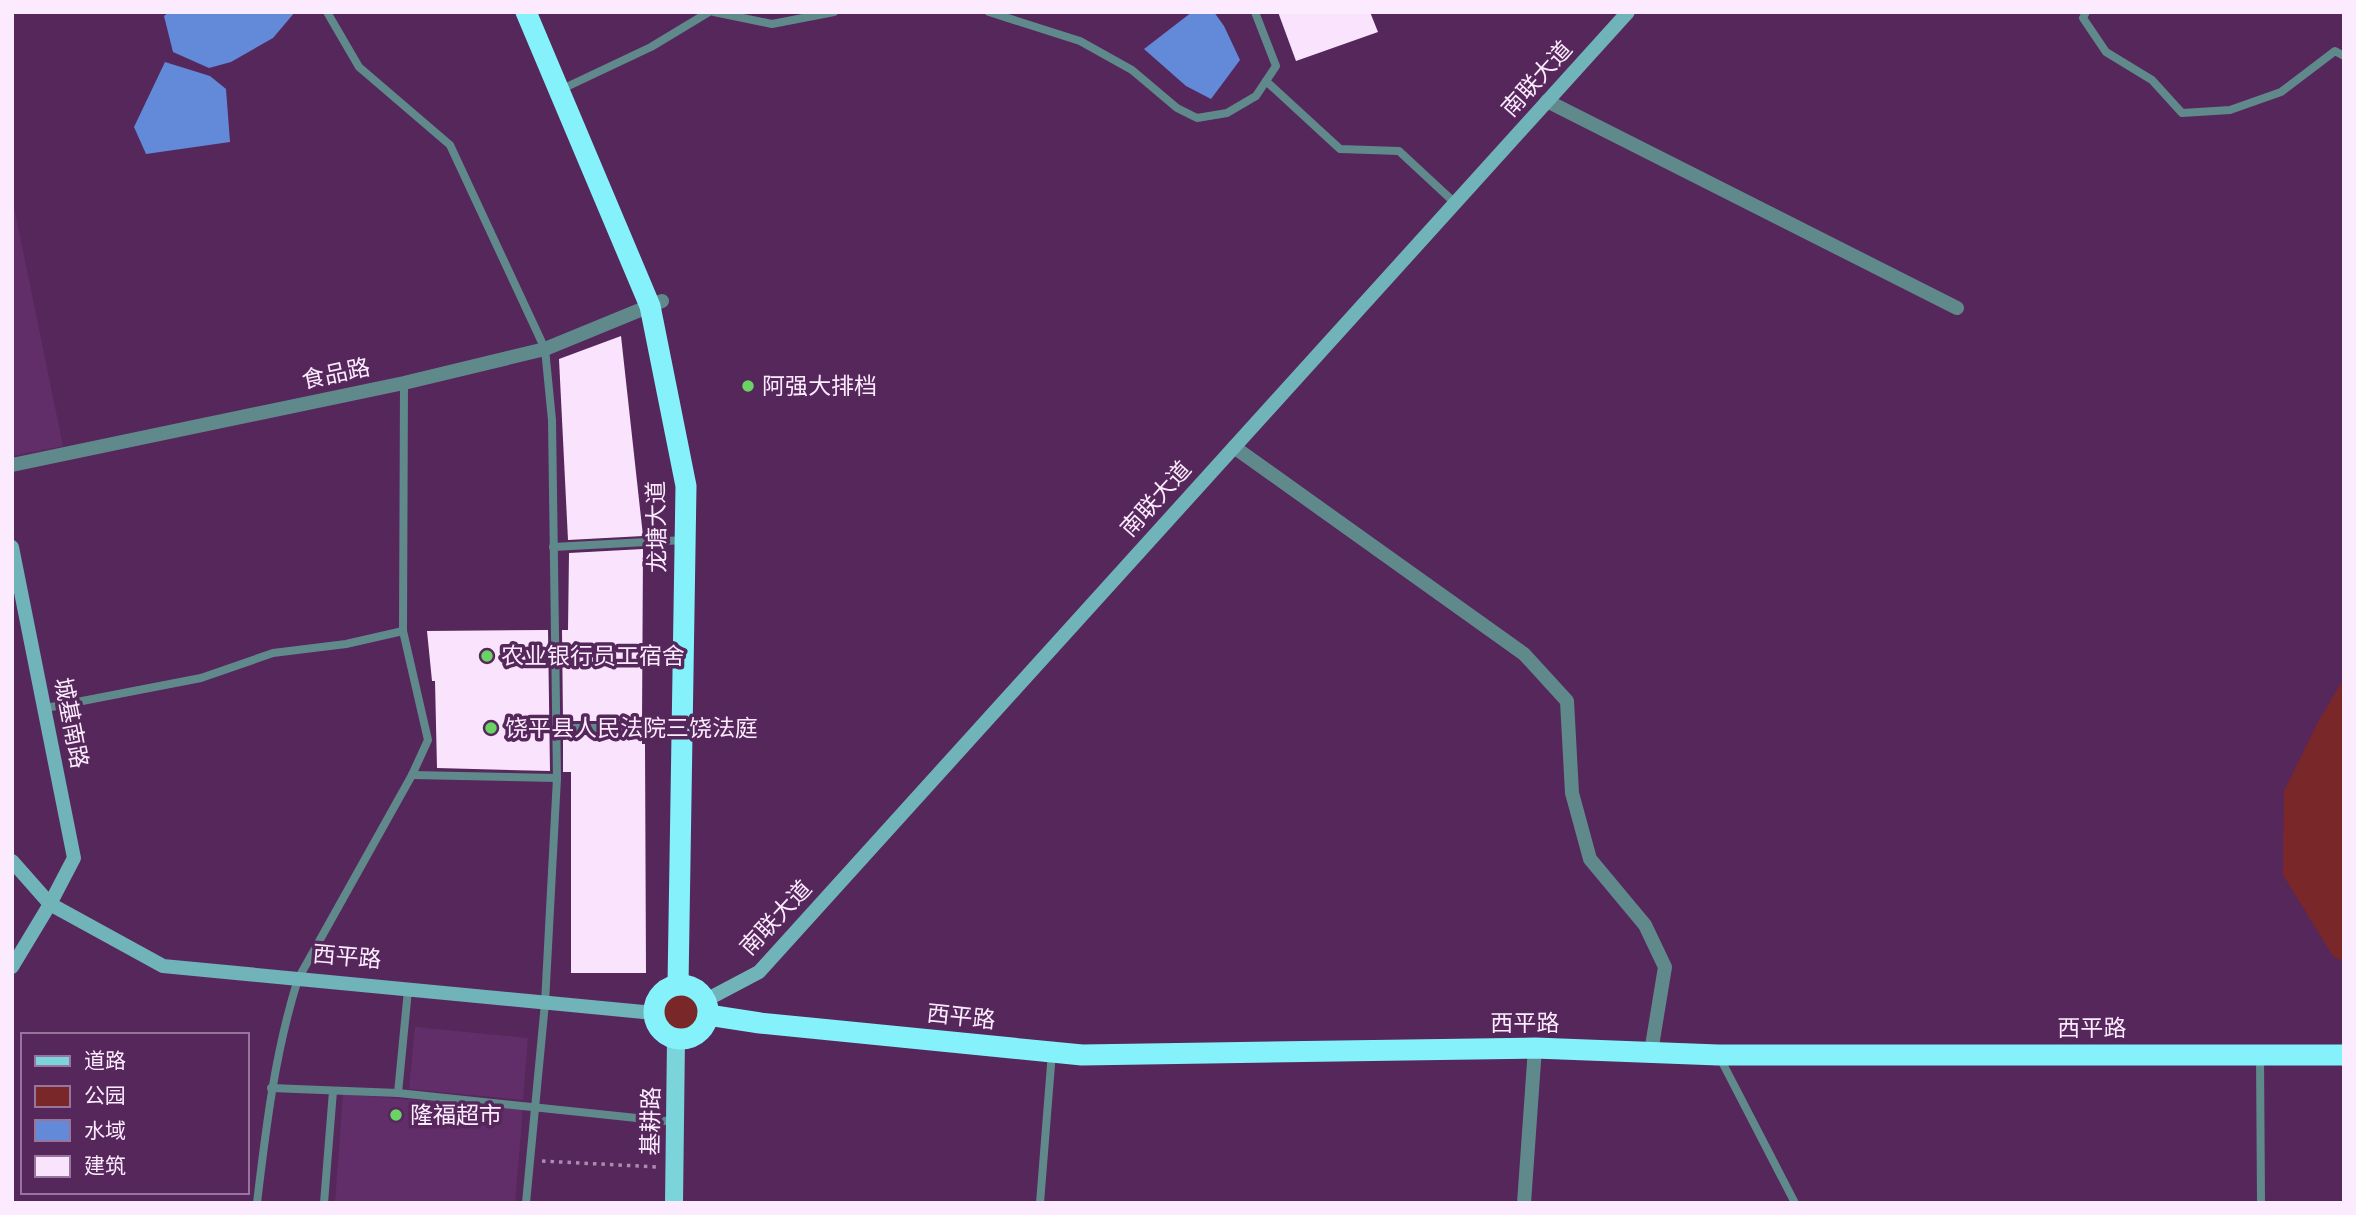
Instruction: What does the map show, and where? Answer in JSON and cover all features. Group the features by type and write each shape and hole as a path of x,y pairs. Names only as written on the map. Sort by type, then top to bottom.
{"highway":[{"name":"龙塘大道","path":"526,12 564,88 656,303 686,486 689,540 682,986"},
{"name":"龙塘大道","path":"538,12 564,88"},
{"path":"682,986 695,989 707,1008 706,1024 694,1037 676,1039 662,1032 656,1024 654,1007 660,995 682,986"},
{"name":"西平路","path":"707,1008 760,1023 1082,1055 1535,1048 1718,1055 2344,1055"}],"main road":[{"name":"基耕路","path":"674,1203 676,1039"}],"street":[{"name":"南联大道","path":"707,1008 759,972 1628,12"},
{"path":"1547,101 1957,308"},
{"name":"食品路","path":"12,466 404,383 545,349 656,303"},
{"path":"1234,447 1524,654 1567,701 1572,793 1590,859 1644,925 1665,967 1651,1052"},
{"name":"城基南路","path":"12,547 74,858 12,967"},
{"name":"西平路","path":"12,861 50,904 163,966 654,1013"},
{"path":"1524,1203 1535,1048"}],"lane":[{"path":"327,12 359,67 450,145 545,349 551,420 556,778 545,1003 526,1203"},
{"path":"564,88 651,47 709,12"},
{"path":"714,12 772,24 834,12"},
{"path":"989,12 1080,41 1132,70 1177,108 1197,118 1227,113 1256,96 1276,66 1255,12"},
{"path":"2086,12 2084,18 2106,52 2152,80 2182,113 2230,110 2281,92 2334,51 2344,57"},
{"path":"1266,81 1340,149 1399,152 1455,203"},
{"path":"257,1203 271,1088 286,1016 298,979 412,775 428,740 403,631 404,383"},
{"path":"553,547 689,540"},
{"path":"46,708 201,678 273,653 346,644 403,631"},
{"path":"556,728 686,728"},
{"path":"412,775 556,778"},
{"path":"398,1093 408,990"},
{"path":"1040,1203 1052,1052"},
{"path":"1718,1055 1796,1203"},
{"path":"2260,1055 2261,1203"},
{"path":"271,1088 398,1093 675,1122"},
{"path":"324,1203 333,1091"}],"path":[{"path":"530,1161 675,1168"}],"shaded area":[{"path":"12,197 63,446 12,456"},
{"path":"415,1027 528,1038 523,1100 409,1089"},
{"path":"343,1094 523,1109 515,1203 335,1203"}],"green space":[{"path":"2344,678 2344,962 2333,956 2283,875 2284,791 2318,722"},
{"path":"681,993 689,994 695,999 700,1005 700,1021 695,1027 689,1032 681,1033 673,1032 667,1027 662,1021 661,1013 662,1005 667,999 673,994"}],"water":[{"path":"169,12 295,12 273,38 231,62 209,68 173,52 164,16"},
{"path":"1192,12 1214,12 1224,26 1240,60 1211,99 1186,86 1144,49"},
{"path":"165,62 210,76 226,89 230,142 146,154 134,127"}],"building":[{"path":"1278,12 1370,12 1378,32 1296,61"},
{"path":"621,336 643,536 568,540 559,359"},
{"path":"643,549 642,721 563,721 562,630 568,630 569,553"},
{"path":"548,630 550,771 437,768 435,681 432,681 427,631"},
{"path":"563,735 642,735 642,744 645,744 646,973 571,973 571,772 563,772"}],"place":[{"name":"阿强大排档","path":"748,386"},
{"name":"农业银行员工宿舍","path":"487,656"},
{"name":"饶平县人民法院三饶法庭","path":"491,728"},
{"name":"隆福超市","path":"396,1115"}]}
